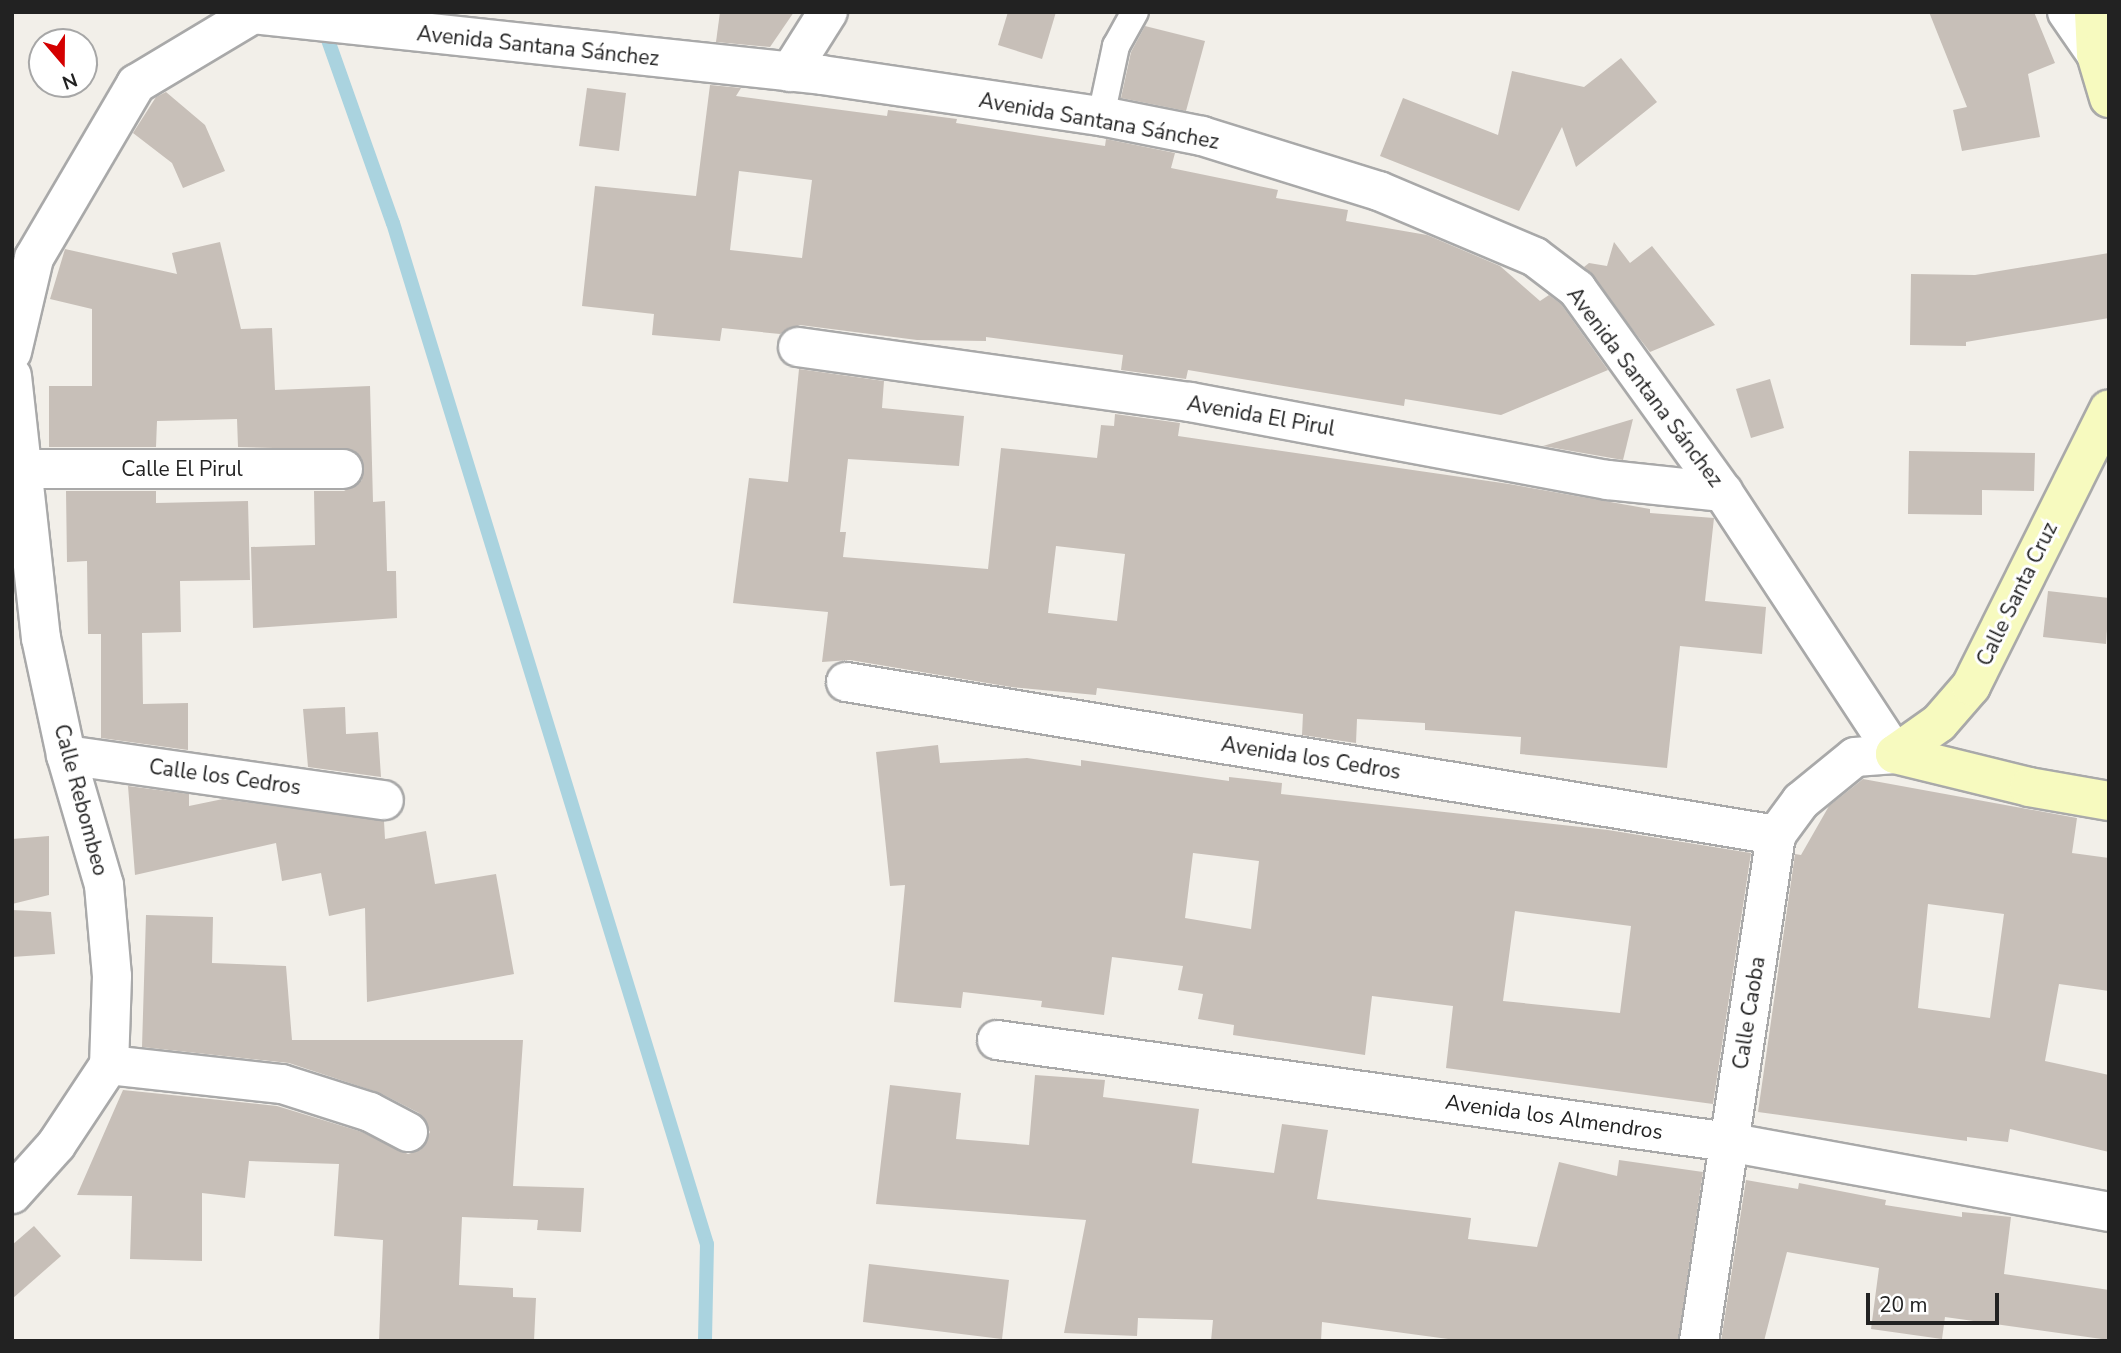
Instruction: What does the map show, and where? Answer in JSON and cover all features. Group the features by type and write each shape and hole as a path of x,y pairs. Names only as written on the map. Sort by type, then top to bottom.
{"street":[{"path":"790,72 828,12"},
{"path":"2067,12 2096,54"},
{"path":"2094,12 2096,54 2109,98"},
{"name":"Avenida Santana Sánchez","path":"12,352 34,258 136,83 189,48 253,14 790,72 1101,116 1202,136 1379,191 1535,257 1577,289 1723,492 1895,754"},
{"name":"Avenida El Pirul","path":"797,347 1190,402 1608,480 1723,492"},
{"name":"Calle Rebombeo","path":"12,376 41,638 66,755 104,885 112,976 109,1065"},
{"name":"Calle Santa Cruz","path":"1895,754 1939,723 1971,686 2109,409"},
{"name":"Calle El Pirul","path":"21,469 343,469"},
{"name":"Avenida los Cedros","path":"846,682 1776,835"},
{"path":"1895,754 2029,787 2109,801"},
{"name":"Calle Caoba","path":"1699,1341 1776,835 1801,801 1855,757 1895,754"},
{"name":"Calle los Cedros","path":"66,755 384,800"},
{"name":"Avenida los Almendros","path":"997,1040 1728,1142 2109,1212"},
{"path":"12,1195 56,1145 109,1065 282,1084 370,1112 408,1132"}],"lane":[{"path":"1101,116 1116,46 1135,12"}],"building":[{"path":"720,12 794,12 770,47 716,42"},
{"path":"1008,12 1056,12 1042,59 998,45"},
{"path":"1929,12 2034,12 2055,63 2028,74 2040,137 1962,151 1953,110 1967,107"},
{"path":"1145,26 1205,41 1186,111 1121,98 1131,52"},
{"path":"1621,58 1657,102 1576,167 1562,127 1519,211 1380,156 1403,98 1498,135 1512,71 1584,87"},
{"path":"710,85 741,88 736,96 887,116 888,110 957,119 956,123 1105,146 1106,139 1175,153 1171,168 1278,190 1276,198 1348,210 1346,221 1427,235 1500,266 1540,301 1549,295 1561,304 1608,370 1501,415 1405,399 1404,406 1188,370 1186,379 1121,370 1123,355 986,337 986,341 917,340 800,325 780,334 722,328 720,341 652,335 654,314 582,306 595,186 696,196","holes":["739,171 812,180 802,258 730,250"]},
{"path":"587,88 626,93 619,151 579,146"},
{"path":"166,92 205,125 225,171 183,188 172,163 133,133 156,97"},
{"path":"220,242 241,329 272,328 275,390 370,386 373,502 385,501 387,571 396,571 397,618 253,628 251,547 315,545 314,491 344,491 362,480 362,459 353,450 238,447 237,419 157,421 156,447 49,447 49,386 92,386 92,309 50,299 65,249 177,274 172,253"},
{"path":"1614,242 1630,263 1652,246 1715,325 1650,352 1584,267 1589,263 1607,266"},
{"path":"2109,253 2109,318 1966,342 1966,346 1910,345 1911,274 1975,275"},
{"path":"799,369 884,381 882,408 964,416 959,466 848,459 840,532 846,532 843,557 988,569 1001,448 1097,458 1101,425 1114,426 1115,414 1180,423 1178,436 1509,484 1650,509 1650,513 1714,518 1705,601 1766,607 1762,654 1680,646 1667,768 1520,754 1521,737 1425,730 1425,723 1357,719 1356,743 1302,735 1303,714 1097,688 1096,695 1011,687 850,660 822,662 828,612 733,603 749,478 788,482","holes":["1056,546 1125,554 1117,621 1048,613"]},
{"path":"1770,379 1784,428 1751,438 1736,389"},
{"path":"1633,419 1623,460 1543,446"},
{"path":"1909,451 2035,453 2034,491 1982,490 1982,515 1908,514"},
{"path":"66,491 156,491 156,503 248,501 250,580 180,581 181,632 142,633 143,704 188,703 188,750 101,738 101,634 88,634 87,561 67,562"},
{"path":"2048,591 2109,598 2106,644 2043,637"},
{"path":"345,707 346,734 378,732 381,777 308,767 303,709"},
{"path":"938,745 940,763 1027,758 1081,766 1081,760 1229,781 1229,777 1282,783 1281,794 1608,830 1751,853 1713,1104 1446,1068 1453,1006 1372,996 1365,1055 1233,1035 1234,1025 1198,1019 1203,994 1178,990 1183,966 1112,957 1104,1015 1041,1007 1042,1001 963,992 961,1008 894,1002 905,885 890,886 876,752","holes":["1193,853 1259,861 1251,929 1185,918","1515,911 1631,926 1620,1013 1503,1001"]},
{"path":"1863,779 2077,818 2072,853 2109,858 2109,991 2059,984 2045,1061 2109,1075 2109,1152 2010,1129 2008,1142 1967,1137 1967,1141 1758,1112 1795,854 1801,855 1829,806","holes":["1928,904 2004,914 1990,1018 1918,1008"]},
{"path":"128,786 189,794 189,806 223,799 384,821 385,839 426,831 435,884 496,874 514,974 367,1002 365,908 329,916 321,873 282,881 276,843 135,875"},
{"path":"49,836 49,895 12,904 12,839"},
{"path":"12,910 51,912 55,954 12,957"},
{"path":"146,915 213,917 212,963 286,966 292,1040 523,1040 513,1186 584,1188 581,1232 537,1230 538,1220 462,1217 459,1285 513,1288 513,1297 536,1298 534,1341 379,1341 383,1240 334,1236 339,1164 249,1161 245,1198 202,1193 202,1261 130,1259 132,1196 77,1195 123,1090 277,1106 362,1132 408,1154 420,1150 430,1132 419,1113 380,1093 289,1063 142,1047"},
{"path":"1035,1075 1105,1080 1103,1097 1199,1109 1192,1163 1274,1173 1282,1124 1328,1130 1317,1199 1471,1218 1468,1239 1537,1247 1559,1162 1617,1176 1619,1160 1703,1172 1678,1341 1463,1341 1322,1322 1321,1341 1211,1341 1213,1320 1138,1318 1137,1336 1064,1333 1086,1220 876,1204 890,1085 961,1093 956,1139 1029,1145"},
{"path":"1746,1180 1798,1189 1799,1183 1886,1200 1885,1205 1962,1217 1962,1212 2011,1217 2004,1274 2109,1290 2109,1340 1945,1317 1942,1339 1871,1329 1879,1268 1787,1252 1764,1341 1721,1341"},
{"path":"34,1226 61,1256 12,1299 12,1245"},
{"path":"869,1264 1009,1280 1002,1339 863,1322"}],"waterway":[{"path":"322,23 393,223 707,1244 705,1341"}]}
